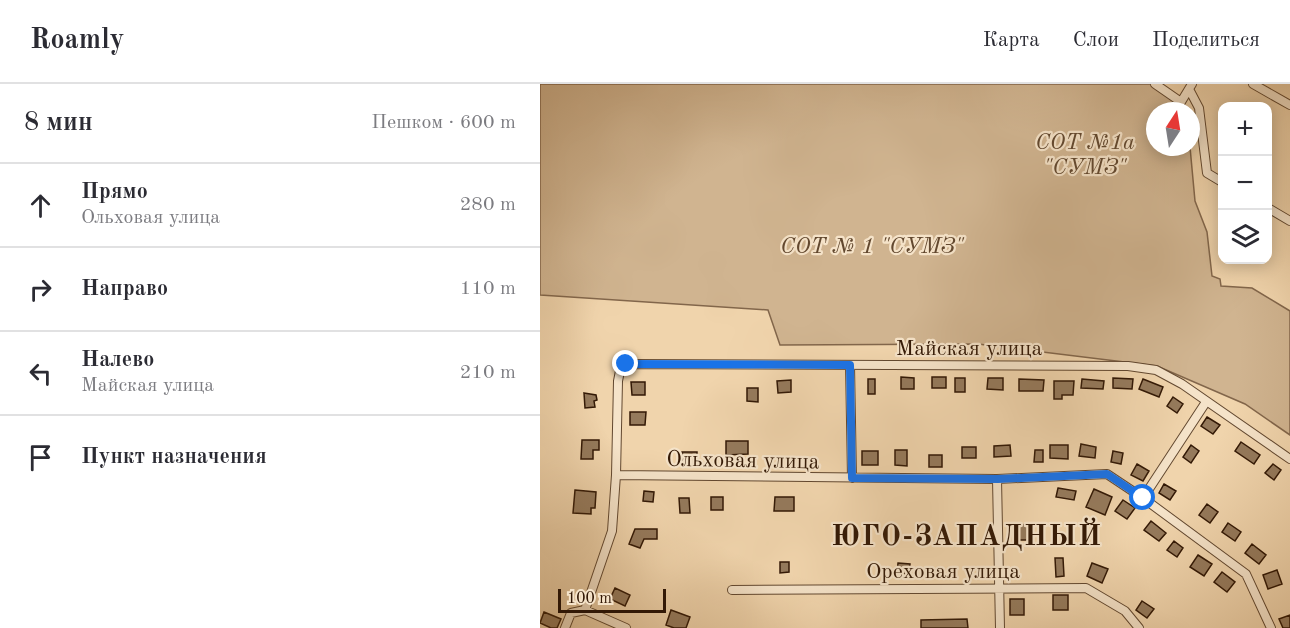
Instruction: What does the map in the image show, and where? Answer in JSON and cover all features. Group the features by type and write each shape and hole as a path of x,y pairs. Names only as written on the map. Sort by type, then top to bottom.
{"street":[{"path":"1155,84 1181,102 1190,86"},
{"path":"1253,84 1290,105"},
{"path":"1190,86 1199,108 1207,173 1218,180"},
{"path":"1271,210 1290,221"},
{"path":"850,365 852,478"},
{"name":"Майская улица","path":"616,475 618,381 621,366 1128,366 1156,370 1182,384 1290,459"},
{"path":"1143,498 1206,402"},
{"name":"Ольховая улица","path":"616,475 998,479 1107,474 1246,574 1271,628"},
{"path":"585,609 612,531 616,475"},
{"path":"998,479 1000,628"},
{"name":"Ореховая улица","path":"732,590 1086,588 1125,611 1139,628"},
{"path":"565,628 571,613 585,609 626,628"}],"green space":[{"path":"540,84 1151,84 1177,102 1146,102 1146,156 1191,156 1195,201 1207,232 1212,276 1220,279 1221,286 1252,288 1290,311 1290,435 1245,404 1157,366 978,344 780,345 768,310 540,295"}],"building":[{"path":"901,377 914,378 914,389 901,389"},
{"path":"932,377 946,377 946,388 932,388"},
{"path":"955,378 965,378 965,392 955,392"},
{"path":"988,378 1003,378 1003,390 987,389"},
{"path":"1113,378 1133,379 1132,389 1113,388"},
{"path":"868,379 875,379 875,394 868,394"},
{"path":"1019,379 1044,380 1043,391 1019,391"},
{"path":"1082,379 1104,381 1103,389 1081,388"},
{"path":"1143,379 1163,387 1159,397 1139,389"},
{"path":"791,380 791,392 778,393 777,381"},
{"path":"1054,381 1074,381 1073,395 1062,395 1062,399 1054,399"},
{"path":"631,382 645,382 645,395 632,395"},
{"path":"747,388 758,388 758,402 747,401"},
{"path":"584,393 596,395 595,407 585,408"},
{"path":"1173,397 1183,404 1177,413 1167,406"},
{"path":"630,412 646,412 645,425 630,425"},
{"path":"1207,417 1220,425 1213,434 1201,426"},
{"path":"582,440 599,440 599,450 593,450 593,459 581,459"},
{"path":"726,441 748,441 748,454 726,455"},
{"path":"1241,442 1260,455 1254,464 1235,451"},
{"path":"1081,444 1096,447 1095,458 1079,456"},
{"path":"1010,445 1011,456 994,457 994,446"},
{"path":"1050,445 1068,445 1068,459 1050,458"},
{"path":"1191,445 1199,451 1191,463 1183,457"},
{"path":"962,447 976,447 976,458 962,458"},
{"path":"895,450 907,450 907,466 895,465"},
{"path":"1035,450 1043,450 1043,462 1034,462"},
{"path":"862,451 878,451 878,465 862,465"},
{"path":"1113,451 1123,453 1121,464 1111,462"},
{"path":"682,452 697,452 697,464 682,464"},
{"path":"929,455 942,455 942,467 929,467"},
{"path":"1137,464 1149,471 1143,481 1131,475"},
{"path":"1273,464 1281,470 1274,480 1265,473"},
{"path":"1164,484 1176,491 1170,500 1159,493"},
{"path":"1058,488 1076,491 1074,500 1056,497"},
{"path":"1094,489 1112,497 1105,515 1086,507"},
{"path":"575,490 596,492 595,508 591,508 591,514 573,513"},
{"path":"644,491 654,492 653,502 643,501"},
{"path":"711,497 723,497 723,510 711,510"},
{"path":"775,497 794,497 794,511 774,511"},
{"path":"679,498 689,498 690,513 680,513"},
{"path":"1123,500 1135,508 1127,519 1115,511"},
{"path":"1207,504 1218,512 1210,523 1199,515"},
{"path":"1151,521 1166,533 1159,541 1144,530"},
{"path":"1228,523 1241,532 1235,541 1222,532"},
{"path":"1015,524 1027,525 1027,540 1015,540"},
{"path":"635,529 657,529 657,539 644,539 640,548 629,544"},
{"path":"1174,541 1183,548 1177,557 1167,550"},
{"path":"1252,544 1266,555 1259,564 1245,553"},
{"path":"1198,555 1212,564 1204,576 1190,567"},
{"path":"1055,558 1063,558 1064,576 1056,577"},
{"path":"780,562 789,562 789,572 780,573"},
{"path":"898,563 910,564 909,574 897,574"},
{"path":"1092,563 1108,569 1102,583 1087,576"},
{"path":"1277,570 1282,584 1268,589 1263,575"},
{"path":"1222,572 1235,582 1227,592 1214,582"},
{"path":"615,588 630,595 625,606 610,599"},
{"path":"1053,595 1068,595 1068,610 1053,610"},
{"path":"1010,599 1024,599 1024,615 1010,615"},
{"path":"1142,601 1154,609 1147,618 1136,610"},
{"path":"671,610 690,617 686,628 666,625"},
{"path":"544,612 561,619 557,628 540,623"},
{"path":"1290,615 1290,628 1283,628 1279,619"},
{"path":"967,619 968,628 921,628 921,620"}],"district":[{"name":"ЮГО-ЗАПАДНЫЙ","path":"967,535"}],"route":[{"path":"626,364 850,365 852,478 998,479 1107,474 1143,498"}],"park label":[{"name":"СОТ №1а \"СУМЗ\"","path":"1085,154"},
{"name":"СОТ № 1 \"СУМЗ\"","path":"872,245"}]}
